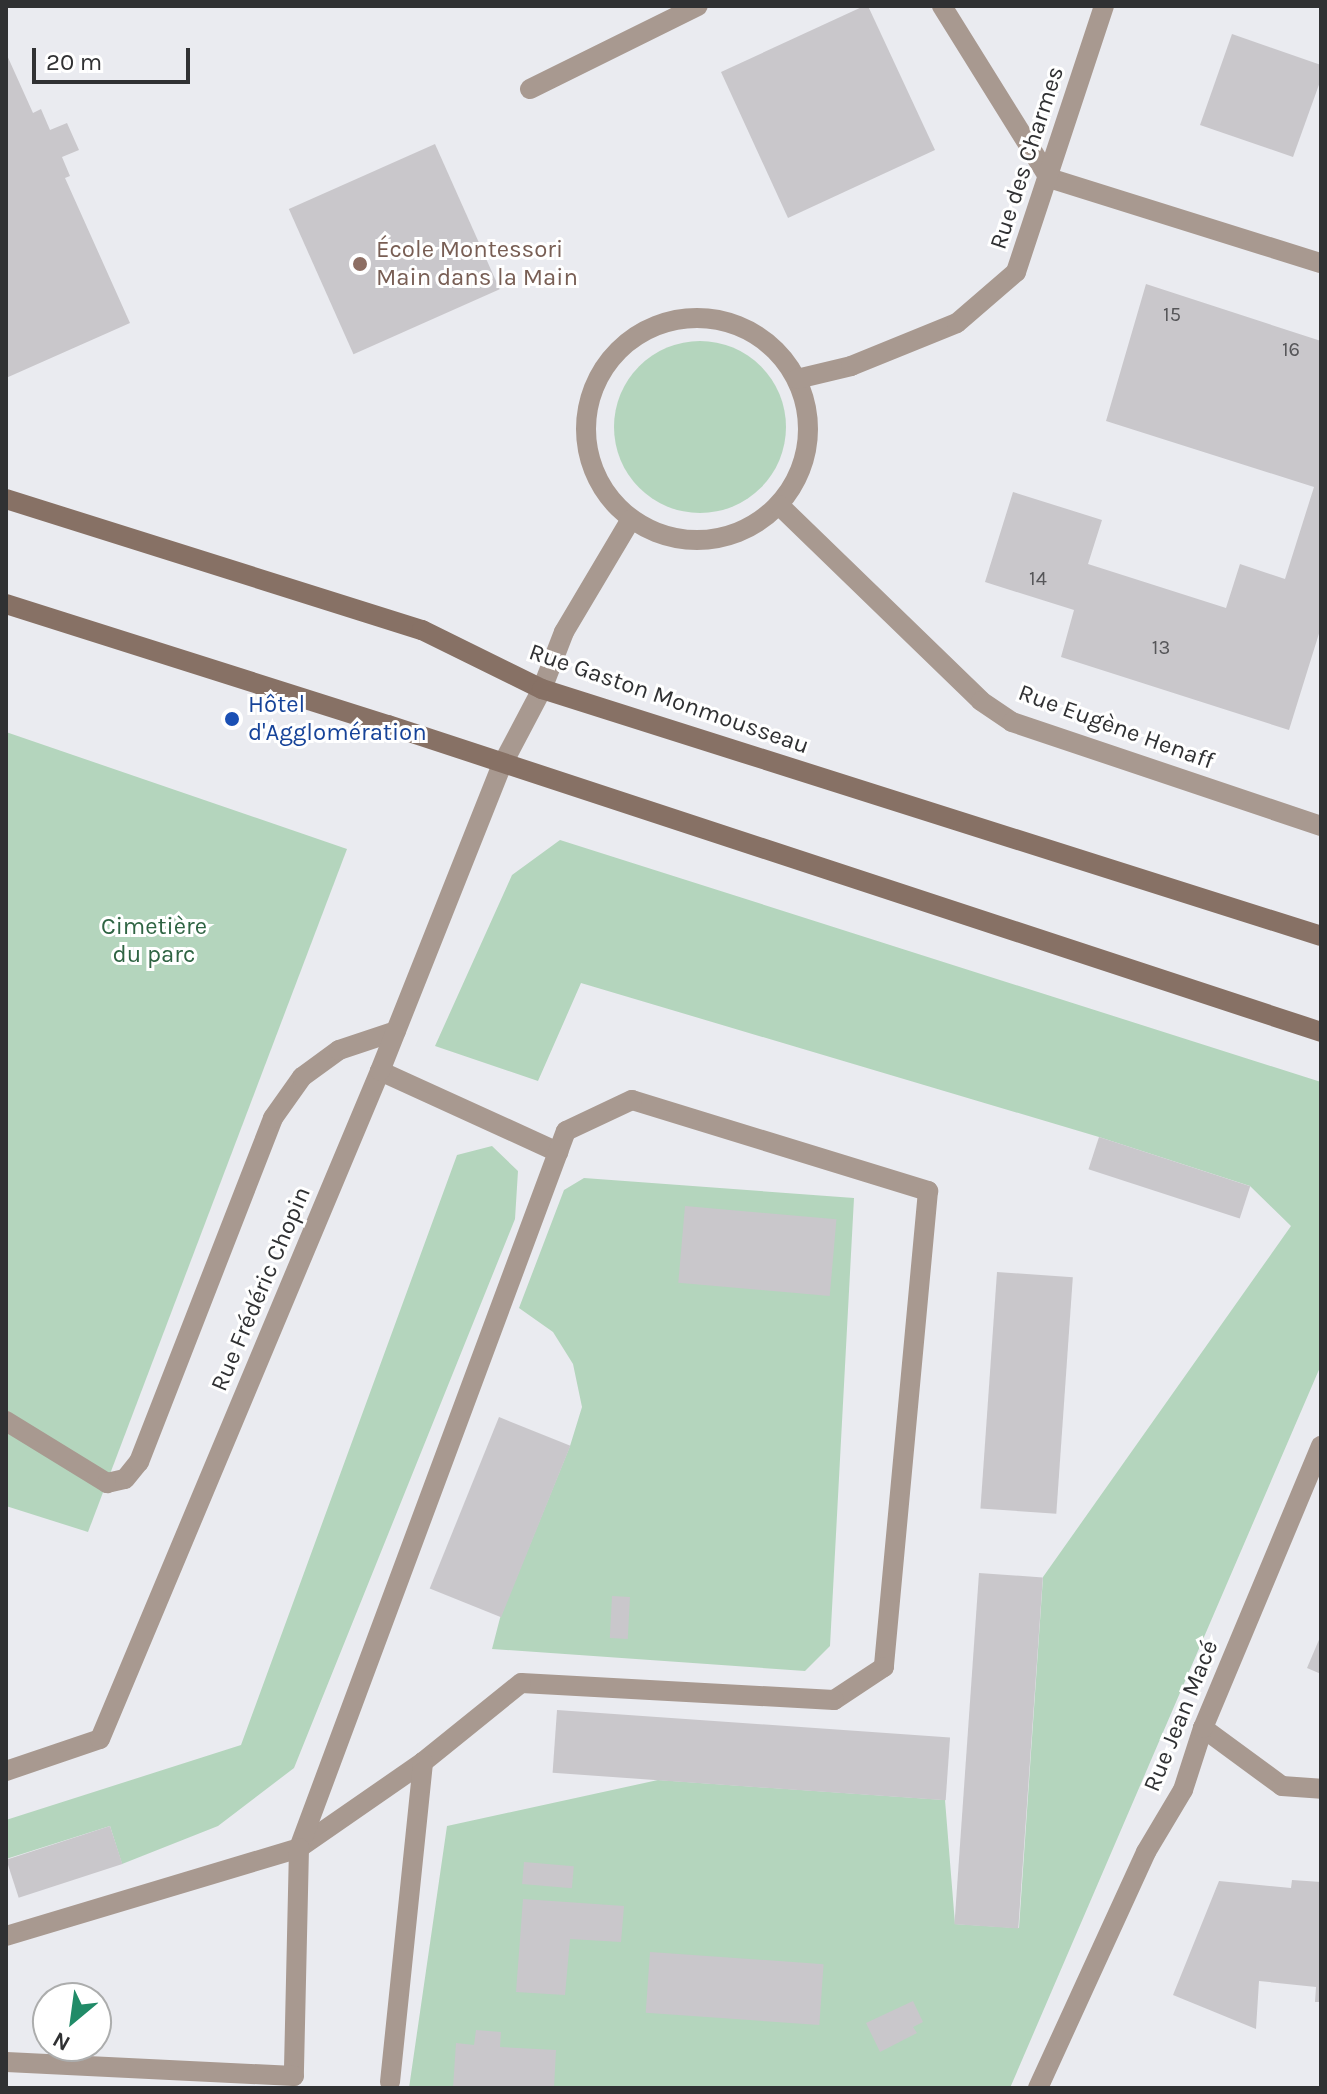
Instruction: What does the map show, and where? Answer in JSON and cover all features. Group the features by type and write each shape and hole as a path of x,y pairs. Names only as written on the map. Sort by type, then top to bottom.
{"main road":[{"name":"Rue Gaston Monmousseau","path":"6,499 422,630 542,689 1321,936"},
{"path":"6,604 388,725 1321,1032"}],"street":[{"path":"530,89 698,6"},
{"path":"942,6 1049,178 1321,263"},
{"name":"Rue des Charmes","path":"797,379 851,366 957,323 1016,272 1104,6"},
{"path":"679,319 715,319 748,330 776,351 797,379 807,411 808,444 798,477 779,505 754,525 724,537 703,539 659,534 631,519 605,492 589,457 586,420 595,383 616,352 646,330 679,319"},
{"name":"Rue Eugène Henaff","path":"779,505 981,701 1012,722 1321,826"},
{"name":"Rue Frédéric Chopin","path":"6,1771 100,1739 380,1071 502,765 542,689 564,632 631,519"},
{"path":"6,1421 107,1483 125,1479 139,1462 273,1118 302,1077 339,1050 396,1031"},
{"path":"380,1071 558,1152"},
{"path":"6,1936 299,1848 423,1762 521,1683 834,1700 884,1667 928,1191 632,1100 566,1131 299,1848 294,2076 6,2062"},
{"name":"Rue Jean Macé","path":"1038,2088 1146,1852 1183,1790 1203,1728 1321,1446"},
{"path":"1203,1728 1282,1786 1321,1789"},
{"path":"390,2082 423,1762"}],"green space":[{"path":"700,341 733,347 761,366 780,394 786,427 780,460 761,488 733,507 700,513 667,507 639,488 620,460 614,427 620,394 639,366 667,347"},
{"name":"Cimetière du parc","path":"6,732 347,849 88,1532 6,1506"},
{"path":"560,840 1321,1082 1321,1365 1010,2088 409,2088 447,1826 658,1780 945,1800 955,1924 1019,1928 1043,1577 1291,1226 1250,1186 1099,1137 581,983 538,1081 435,1046 512,875"},
{"path":"492,1146 518,1171 515,1219 294,1768 218,1826 122,1864 110,1826 6,1859 6,1820 241,1745 457,1155"},
{"path":"584,1178 854,1198 830,1646 805,1671 492,1649 500,1618 570,1446 582,1407 573,1364 553,1332 519,1308 564,1190"}],"building":[{"path":"868,6 935,150 788,218 721,72"},
{"path":"1232,34 1321,65 1321,79 1293,157 1200,125"},
{"path":"6,53 33,113 41,109 50,130 67,123 79,150 62,157 70,176 65,178 130,323 6,378"},
{"path":"435,144 500,289 354,354 289,209"},
{"path":"1146,284 1321,341 1321,627 1289,730 1061,657 1074,610 985,582 1013,492 1102,520 1088,564 1226,608 1240,564 1285,579 1314,487 1106,421"},
{"path":"1099,1137 1250,1186 1240,1218 1088,1169"},
{"path":"685,1206 836,1219 830,1296 678,1283"},
{"path":"997,1272 1073,1277 1056,1514 980,1508"},
{"path":"499,1417 570,1446 501,1617 430,1589"},
{"path":"979,1573 1043,1577 1018,1929 954,1924"},
{"path":"612,1596 630,1597 628,1639 610,1638"},
{"path":"1321,1635 1321,1674 1307,1668"},
{"path":"557,1710 950,1737 946,1800 553,1773"},
{"path":"110,1826 122,1864 19,1898 6,1860"},
{"path":"524,1862 574,1866 572,1888 522,1884"},
{"path":"1292,1880 1321,1882 1321,2002 1315,2002 1316,1987 1259,1981 1256,2029 1173,1995 1219,1881 1291,1888"},
{"path":"523,1899 624,1906 621,1942 570,1939 565,1995 516,1992"},
{"path":"650,1952 824,1964 819,2025 646,2013"},
{"path":"913,2001 923,2022 913,2027 917,2033 880,2052 866,2023"},
{"path":"476,2030 501,2032 500,2047 556,2050 554,2088 453,2088 456,2043 474,2045"}],"place":[{"name":"École Montessori Main dans la Main","path":"360,264"},
{"name":"Hôtel d'Agglomération","path":"232,719"}]}
